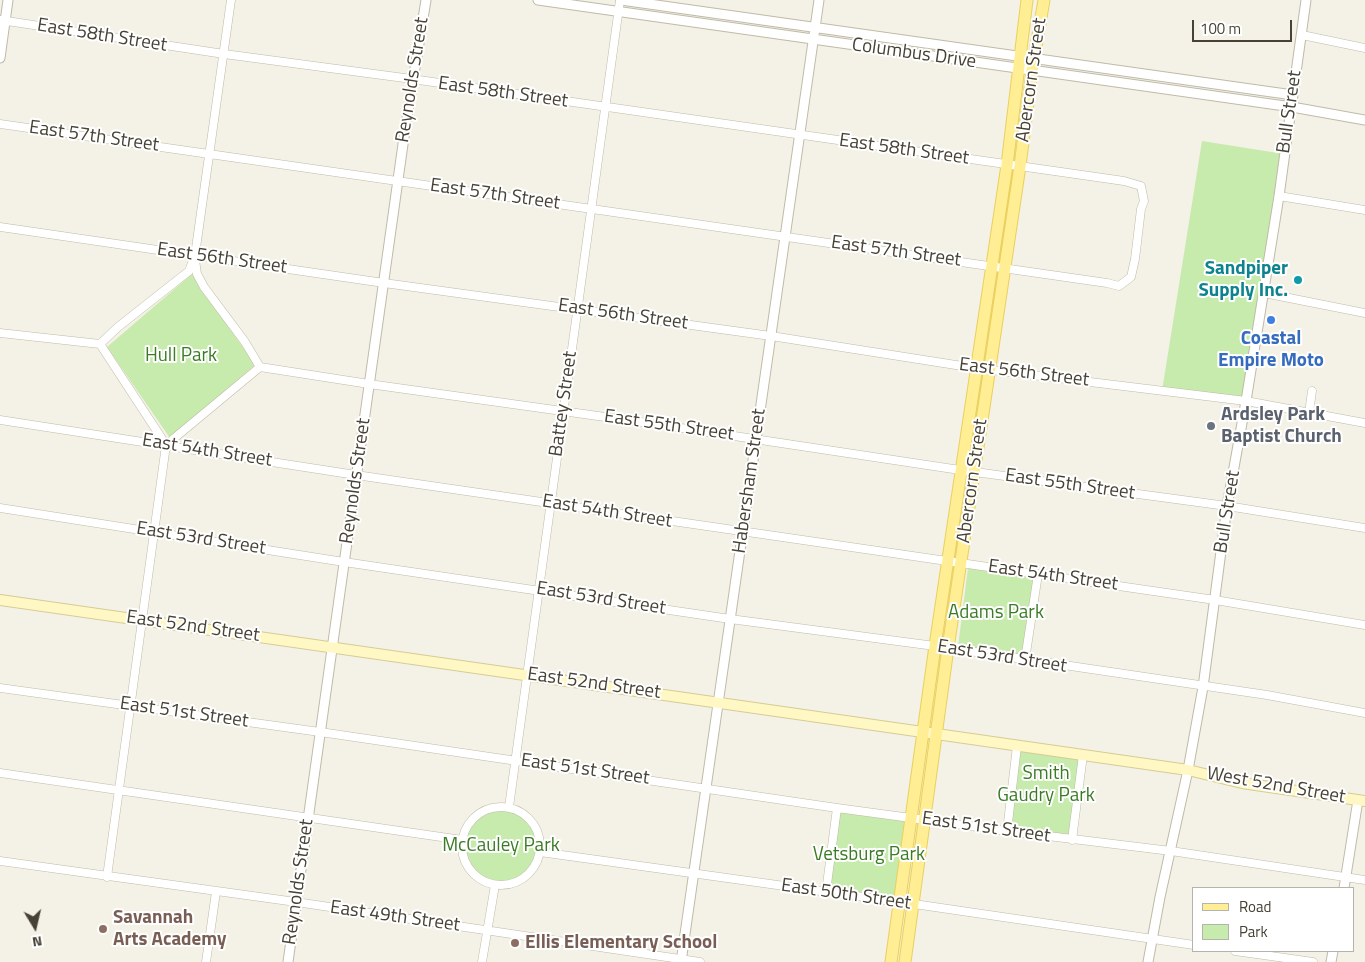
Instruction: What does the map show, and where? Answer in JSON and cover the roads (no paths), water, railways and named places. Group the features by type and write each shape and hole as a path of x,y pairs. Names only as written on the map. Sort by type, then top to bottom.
{"main road":[{"name":"Abercorn Street","path":"891,962 935,646 949,561 960,470 1007,165 1017,69 1027,0"},
{"name":"Abercorn Street","path":"905,962 948,648 1044,0"},
{"name":"East 52nd Street","path":"0,600 1188,770"},
{"name":"West 52nd Street","path":"1188,770 1242,783 1362,800"}],"street":[{"path":"0,58 3,21 8,0"},
{"path":"166,445 260,367 197,274 195,255 231,0"},
{"name":"Reynolds Street","path":"288,962 412,79 426,0"},
{"name":"Columbus Drive","path":"538,0 1292,107 1365,120"},
{"name":"Columbus Drive","path":"620,0 1293,95"},
{"name":"Battey Street","path":"509,807 620,0"},
{"name":"Habersham Street","path":"681,961 819,0"},
{"name":"Bull Street","path":"1148,962 1151,938 1188,770 1203,687 1227,506 1264,293 1306,0"},
{"name":"East 58th Street","path":"3,21 1124,181 1141,186 1144,201 1141,209 1131,277 1118,286 1004,268"},
{"path":"1302,35 1365,48"},
{"name":"East 57th Street","path":"0,124 1004,268"},
{"path":"1279,196 1365,210"},
{"name":"East 56th Street","path":"0,227 384,283 771,336 975,368 1246,401 1365,423"},
{"path":"100,344 118,327 189,270 195,255"},
{"path":"1264,293 1365,314"},
{"path":"0,332 100,344 166,445 107,877"},
{"name":"East 55th Street","path":"260,367 960,470 1227,506 1365,528"},
{"path":"1309,413 1312,391"},
{"name":"East 54th Street","path":"0,420 356,475 1215,600 1365,625"},
{"name":"East 53rd Street","path":"0,508 344,562 730,619 935,646 1267,695 1365,713"},
{"path":"1025,660 1038,574"},
{"name":"East 51st Street","path":"0,688 706,787 837,808 1072,840 1171,851 1365,880"},
{"path":"1007,831 1017,746"},
{"path":"1072,840 1083,755"},
{"path":"0,773 462,840"},
{"path":"1344,887 1362,800"},
{"path":"499,806 509,807 520,811 534,824 539,834 540,852 537,863 524,878 514,883 495,885 486,882 470,871 463,857 462,840 465,828 480,812 499,806"},
{"path":"826,892 837,808"},
{"name":"East 50th Street","path":"540,852 1192,945"},
{"name":"East 49th Street","path":"0,861 487,930 681,961 700,962"},
{"path":"482,962 495,885"},
{"path":"206,962 216,892"},
{"path":"1242,952 1313,962"}],"place":[{"name":"Sandpiper Supply Inc.","path":"1298,280"},
{"name":"Coastal Empire Moto","path":"1271,320"},
{"name":"Ardsley Park Baptist Church","path":"1211,426"},
{"name":"Savannah Arts Academy","path":"103,929"},
{"name":"Ellis Elementary School","path":"515,943"}],"park label":[{"name":"Hull Park","path":"181,356"},
{"name":"Adams Park","path":"996,613"},
{"name":"Smith Gaudry Park","path":"1046,785"},
{"name":"McCauley Park","path":"501,846"},
{"name":"Vetsburg Park","path":"869,855"}]}
